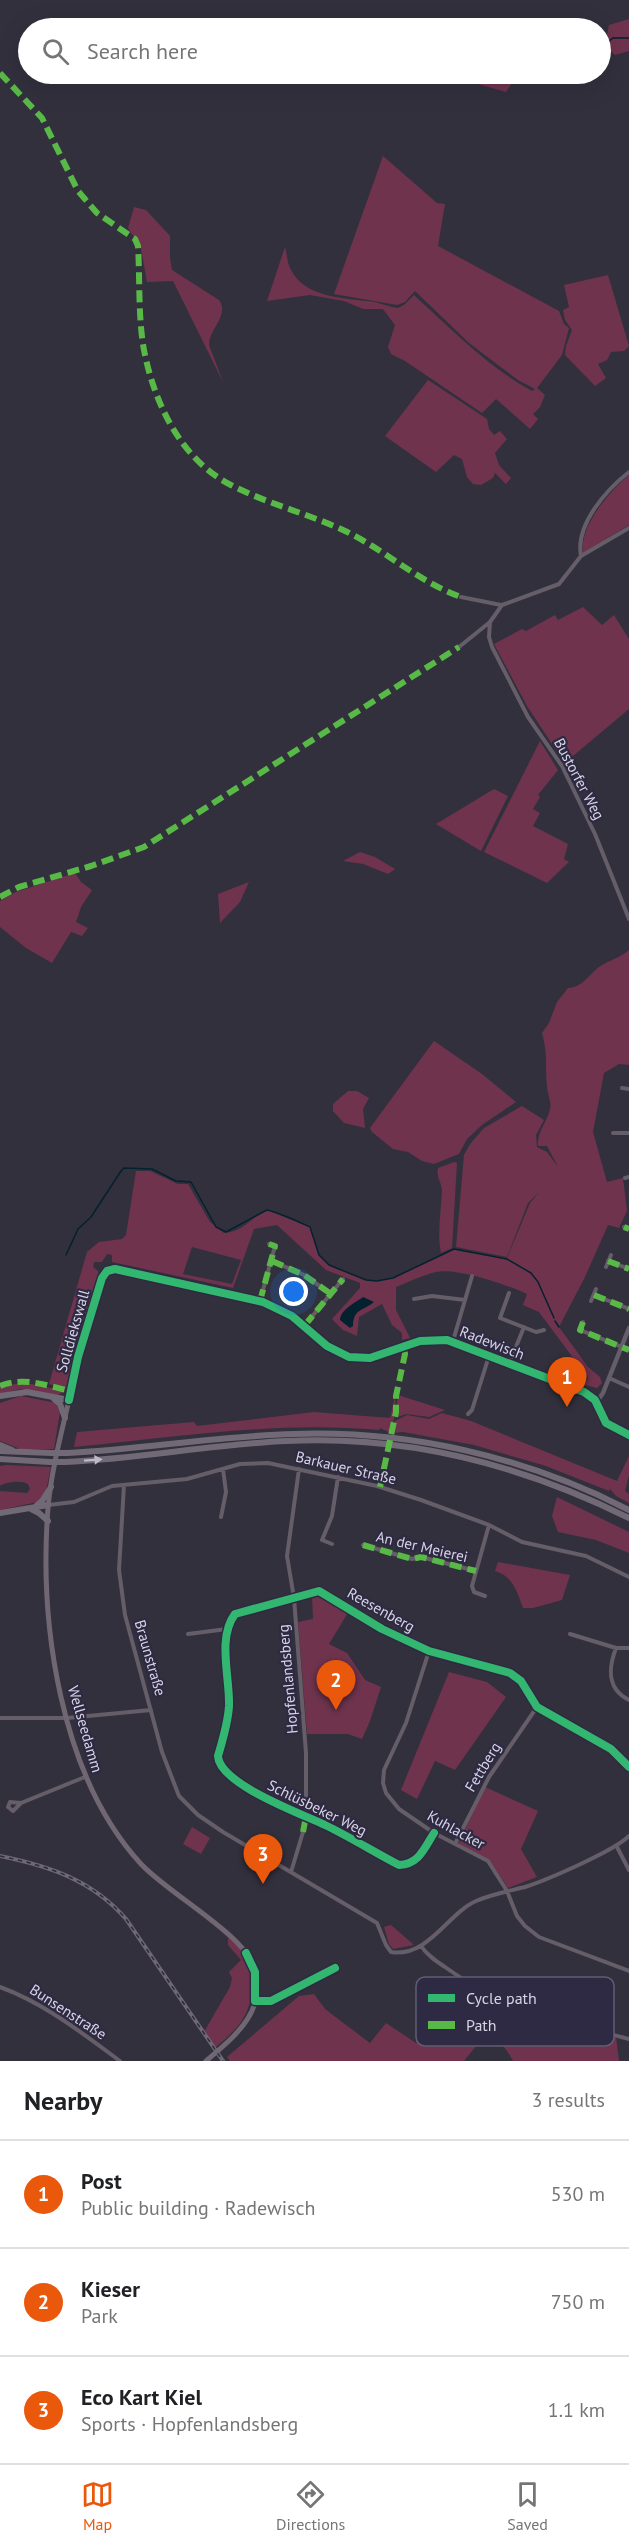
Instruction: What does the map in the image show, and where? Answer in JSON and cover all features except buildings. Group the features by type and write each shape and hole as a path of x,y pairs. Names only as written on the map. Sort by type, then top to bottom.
{"highway":[{"path":"2,1396 27,1392 69,1400"},
{"path":"51,1397 60,1404 65,1418"},
{"path":"0,1451 67,1453 119,1450 270,1435 322,1433 368,1436 424,1442 501,1459 565,1480 629,1510"},
{"path":"0,1461 65,1462 288,1441 334,1440 388,1444 448,1453 522,1472 629,1518"},
{"path":"0,1444 24,1452"},
{"path":"30,1509 42,1501 51,1487"},
{"path":"0,1513 48,1505"},
{"path":"30,1509 48,1521"}],"main road":[{"name":"Solldiekswall","path":"48,1505 69,1400"},
{"name":"Wellseedamm","path":"48,1505 50,1628 67,1718 85,1777 104,1815 125,1846 172,1892 242,1947 255,1972 254,2003 246,2021 206,2061"}],"street":[{"path":"581,556 579,548 581,538 590,517 618,481 629,472"},
{"path":"461,597 502,605 559,584 581,556 629,528"},
{"path":"459,647 489,622 502,605"},
{"name":"Bustorfer Weg","path":"489,622 492,647 528,717 562,766 595,834 629,919"},
{"path":"622,1088 629,1089"},
{"path":"614,1133 629,1133"},
{"path":"624,1227 629,1229"},
{"path":"261,1301 268,1263 272,1261 274,1246 269,1244"},
{"path":"606,1267 611,1255"},
{"path":"272,1261 304,1275 331,1294"},
{"path":"608,1261 629,1269"},
{"name":"Radewisch","path":"107,1271 115,1269 261,1301 285,1312 305,1325 331,1349 358,1359 378,1356 426,1339 453,1341 584,1392 595,1400"},
{"name":"Solldiekswall","path":"69,1400 78,1357 102,1278 107,1271"},
{"path":"453,1341 472,1276"},
{"path":"305,1325 343,1279"},
{"path":"591,1301 596,1289"},
{"path":"509,1293 499,1320 539,1332 543,1330"},
{"path":"594,1295 629,1309"},
{"path":"414,1299 432,1296 465,1300"},
{"path":"583,1322 580,1330 629,1350"},
{"path":"509,1364 524,1327"},
{"path":"629,1328 604,1388 595,1400 606,1423 629,1435"},
{"path":"468,1414 472,1410 489,1356"},
{"path":"609,1377 629,1387"},
{"name":"Barkauer Straße","path":"48,1505 68,1503 102,1489 187,1479 240,1464 258,1462 378,1486 489,1525 522,1542 586,1556 629,1577"},
{"path":"221,1517 226,1492 224,1469"},
{"name":"Hopfenlandsberg","path":"299,1469 287,1556 294,1598 306,1753 306,1816"},
{"path":"332,1544 322,1540 332,1516 338,1478"},
{"name":"Braunstraße","path":"124,1485 120,1588 125,1615 171,1779 180,1796 188,1806 208,1822 377,1923 388,1949 396,1952 421,1946"},
{"path":"485,1596 474,1592 472,1586 489,1525"},
{"name":"An der Meierei","path":"363,1545 412,1559 421,1557 476,1571"},
{"name":"Reesenberg","path":"227,1629 235,1614 240,1611 319,1591 382,1629 429,1651 510,1673 521,1682 537,1707 610,1749 629,1767"},
{"path":"189,1634 227,1629"},
{"name":"Schlüsbeker Weg","path":"227,1629 229,1703 226,1728 217,1759 232,1776 259,1795 306,1816 399,1865 410,1865 418,1860 434,1833"},
{"path":"570,1634 616,1648 629,1648"},
{"path":"616,1648 611,1659 610,1679 617,1692 629,1700"},
{"name":"Kuhlacker","path":"429,1651 406,1723 384,1770 383,1783 386,1793 399,1809 434,1833 488,1862 507,1891 517,1916 539,1937 629,1971"},
{"name":"Fettberg","path":"455,1844 489,1777 537,1707"},
{"path":"0,1718 67,1718 152,1710"},
{"path":"21,1803 85,1777"},
{"path":"291,1872 303,1832"},
{"path":"458,1977 427,1954 421,1946 468,1905 534,1883 617,1847 629,1836"},
{"path":"617,1847 629,1870"},
{"path":"254,2003 271,2001 335,1968"},
{"name":"Bunsenstraße","path":"0,1987 29,2000 120,2061"},
{"path":"614,2035 629,2039"}],"shaded area":[{"path":"629,19 629,51 615,55 611,51 611,24"},
{"path":"478,84 511,84 506,92"},
{"path":"383,156 437,203 445,204 438,246 559,311 564,324 569,328 562,355 537,388 545,395 540,407 533,414 538,419 530,429 496,399 482,413 391,354 388,347 395,325 383,309 363,309 344,301 310,295 267,301 285,247 291,270 307,287 340,298 375,302 398,308 414,295 500,371 532,391 535,389 518,380 469,343 415,291 405,302 397,305 334,294"},
{"path":"134,207 146,210 170,236 172,270 219,300 222,306 221,317 212,333 209,345 223,382 173,281 147,282 141,249 128,228"},
{"path":"608,275 629,346 624,351 611,352 607,360 598,364 606,378 595,386 565,355 572,330 565,320 563,310 569,307 564,285"},
{"path":"428,380 487,419 489,429 494,435 500,431 507,439 495,453 499,465 511,478 506,484 495,473 493,478 481,485 473,484 467,477 462,459 454,455 436,472 385,436"},
{"path":"629,475 629,525 583,553 586,532 597,510"},
{"path":"583,607 602,625 614,615 629,639 629,709 567,761 562,759 527,706 494,644 522,629 526,631 555,615 558,620"},
{"path":"540,741 558,770 538,795 540,797 533,809 540,813 533,826 568,844 564,859 569,862 547,883 484,852"},
{"path":"494,789 508,796 481,851 436,824"},
{"path":"360,852 375,857 395,869 388,874 363,864 343,861"},
{"path":"75,873 81,882 92,890 81,907 76,922 88,928 82,936 71,932 52,963 26,948 0,927 0,901 16,892"},
{"path":"249,882 240,902 220,923 218,894"},
{"path":"629,950 629,1065 619,1064 604,1073 593,1132 607,1182 623,1178 627,1211 619,1228 608,1225 559,1327 588,1367 600,1377 602,1383 597,1388 585,1385 588,1378 539,1312 523,1305 527,1294 469,1274 436,1272 396,1287 396,1310 410,1338 402,1340 402,1333 392,1325 382,1304 359,1317 357,1336 343,1330 332,1319 360,1288 360,1283 326,1270 277,1225 254,1229 233,1288 112,1262 112,1255 107,1254 102,1262 94,1262 93,1267 98,1271 99,1279 73,1361 67,1389 49,1384 87,1252 99,1242 122,1239 126,1235 136,1171 150,1171 178,1184 188,1184 210,1222 224,1233 243,1227 267,1210 310,1227 319,1255 329,1265 366,1280 377,1281 393,1278 454,1249 507,1258 530,1203 540,1191 528,1203 507,1257 456,1247 464,1155 484,1128 522,1106 544,1120 536,1135 537,1147 547,1152 558,1167 547,1146 538,1146 539,1136 549,1114 550,1106 542,1033 549,1023 557,1002 568,988 579,985 599,967","holes":["192,1247 241,1260 232,1284 183,1274"]},
{"path":"434,1041 482,1074 516,1102 482,1125 467,1139 459,1154 434,1164 422,1161 408,1152 393,1149 370,1128"},
{"path":"348,1091 357,1091 369,1098 363,1109 365,1128 344,1123 333,1111 333,1104"},
{"path":"457,1163 452,1248 441,1253 439,1230 442,1191 438,1168"},
{"path":"22,1382 65,1391 58,1395 20,1389 0,1394 0,1388"},
{"path":"398,1395 445,1410 429,1417 406,1414 395,1418"},
{"path":"21,1396 56,1403 60,1412 54,1449 20,1449 0,1441 0,1403"},
{"path":"395,1396 396,1409 391,1433 380,1428 379,1430 303,1427 188,1435 74,1447 77,1432 194,1422 197,1426 314,1412 390,1418"},
{"path":"442,1413 471,1421 617,1481 629,1456 629,1475 625,1491 629,1494 629,1503 616,1496 610,1489 609,1491 546,1466 474,1445 403,1432 393,1433 395,1421 407,1415 429,1419"},
{"path":"0,1466 51,1467 46,1491 38,1502 0,1510 0,1491 27,1493 30,1489 28,1484 22,1482 0,1486"},
{"path":"557,1497 629,1532 629,1553 596,1540 558,1532 552,1516"},
{"path":"498,1562 570,1575 562,1600 533,1608 523,1608 510,1581 495,1571"},
{"path":"312,1595 319,1595 349,1611 329,1644 347,1653 365,1680 381,1687 362,1739 348,1734 307,1734 298,1622 313,1619"},
{"path":"449,1672 487,1682 506,1697 455,1770 435,1761 417,1799 401,1790"},
{"path":"485,1787 538,1811 521,1849 537,1877 508,1888 492,1864 458,1844"},
{"path":"192,1827 210,1838 201,1854 183,1844"},
{"path":"391,1925 414,1945 393,1949 389,1944 384,1927"},
{"path":"228,1938 244,1955 249,1966 252,1989 247,2012 241,2022 215,2048 204,2032 230,1987 232,1978 229,1972 241,1960 228,1945"},
{"path":"314,1994 325,2009 370,2043 386,2023 416,2043 416,2046 476,2046 464,2061 230,2061 227,2057 299,1996"},
{"path":"614,2036 616,2037 619,2061 513,2061 503,2047 614,2046"}],"water":[{"path":"363,1297 374,1302 357,1313 353,1326 350,1328 340,1320 341,1316"}],"waterway":[{"path":"611,40 629,38"},
{"path":"66,1255 78,1229 91,1217 121,1171 124,1168 152,1169 176,1181 191,1182 216,1227 226,1232 267,1210 277,1213 310,1227 319,1255 329,1265 366,1280 377,1281 393,1278 454,1249 507,1259 531,1273 538,1282 554,1318"},
{"path":"555,1321 559,1327"}],"railway":[{"path":"0,1856 36,1865 69,1877 99,1894 113,1906 126,1919 223,2061"}],"marked path":[{"path":"0,73 42,118 78,191 97,213 135,239 138,246 142,338 149,370 162,408 172,427 196,459 229,484 343,530 373,546 415,574 461,597"},
{"path":"0,897 19,887 91,866 144,847 459,647"},
{"path":"624,1227 629,1229"},
{"path":"260,1301 275,1246 269,1244"},
{"path":"272,1261 304,1275 331,1294"},
{"path":"608,1261 629,1269"},
{"path":"305,1325 343,1279"},
{"path":"594,1295 629,1309"},
{"path":"583,1322 580,1330 629,1350"},
{"path":"380,1487 396,1412 396,1396 405,1354 404,1346"},
{"path":"0,1386 27,1382 71,1391"},
{"path":"363,1545 412,1559 421,1557 476,1571"},
{"path":"303,1832 306,1816"}],"cycle path":[{"path":"69,1400 78,1357 102,1278 107,1271 115,1269 263,1302 292,1316 327,1346 349,1357 370,1358 420,1341 447,1340 584,1392 595,1400 606,1423 629,1435"},
{"path":"434,1833 416,1859 399,1865 334,1830 263,1797 232,1777 222,1767 218,1756 229,1706 225,1646 235,1614 319,1591 382,1629 429,1651 510,1673 521,1681 537,1707 611,1749 629,1767"},
{"path":"246,1953 255,1972 255,2001 271,2001 335,1968"}],"place":[{"name":"Post","path":"567,1407"},
{"name":"Kieser","path":"336,1710"},
{"name":"Eco Kart Kiel","path":"263,1884"}]}
